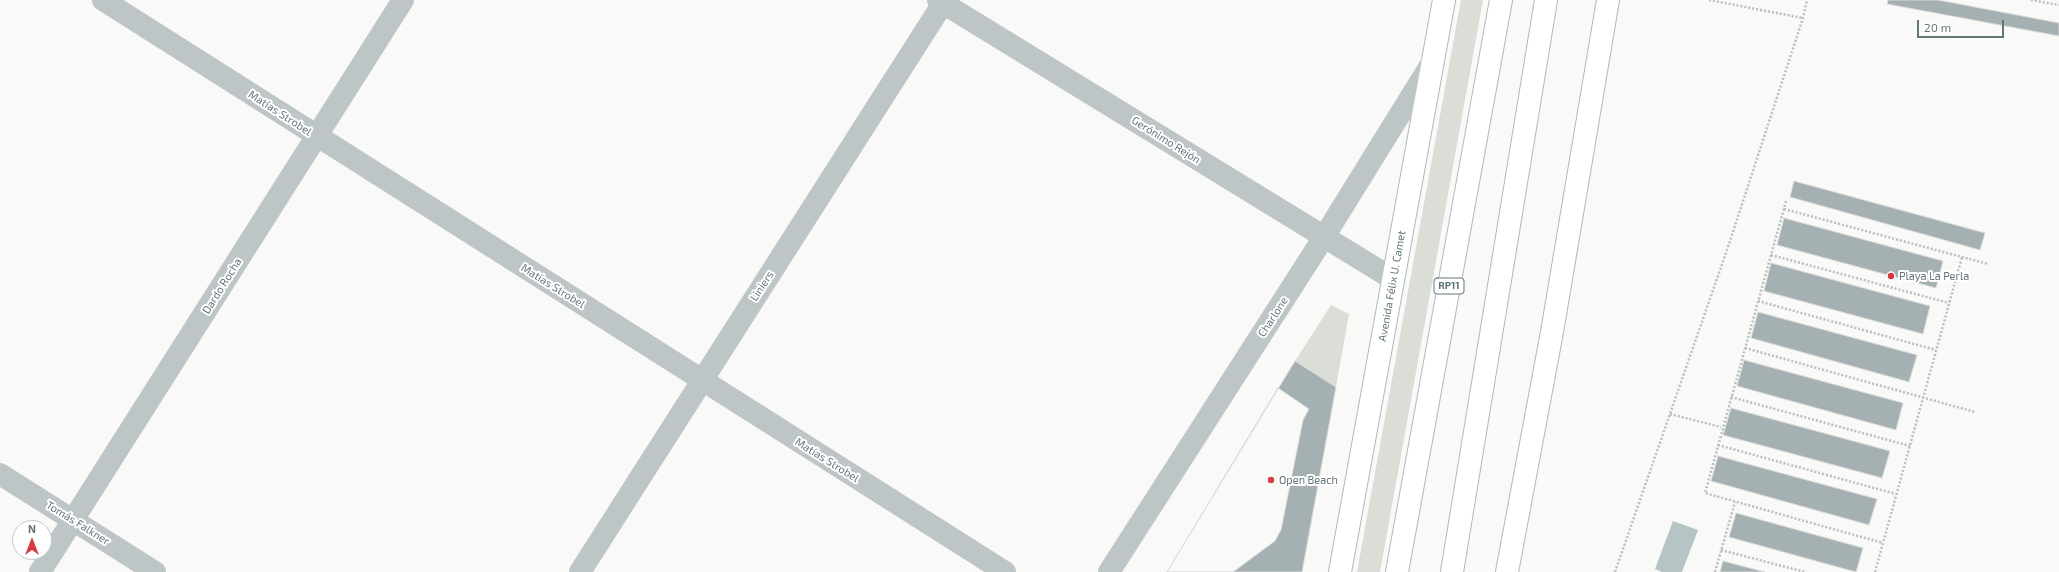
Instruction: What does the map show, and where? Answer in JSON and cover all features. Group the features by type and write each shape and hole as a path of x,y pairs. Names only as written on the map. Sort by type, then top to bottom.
{"main road":[{"name":"Avenida Félix U. Camet","path":"1340,572 1444,0"},
{"name":"RP11","path":"1398,572 1501,0"},
{"path":"1452,572 1546,0"},
{"path":"1507,572 1553,324 1608,0"}],"street":[{"name":"Matías Strobel","path":"103,0 1005,572"},
{"name":"Dardo Rocha","path":"40,572 404,0"},
{"name":"Gerónimo Rejón","path":"942,1 1393,279"},
{"name":"Liniers","path":"580,572 942,1"},
{"name":"Charlone","path":"1109,572 1324,237 1434,60"},
{"name":"Tomás Falkner","path":"0,474 155,572"}],"path":[{"path":"1709,0 1803,18"},
{"path":"1615,572 1670,414 1803,18 1807,0"},
{"path":"2030,0 2059,5"},
{"path":"1786,201 1704,493 1883,543"},
{"path":"1784,209 1988,264"},
{"path":"1771,255 1949,303"},
{"path":"1875,572 1962,257"},
{"path":"1758,301 1936,350"},
{"path":"1745,348 1975,412"},
{"path":"1731,397 1910,446"},
{"path":"1670,414 1721,428"},
{"path":"1718,445 1896,494"},
{"path":"1715,572 1735,502"},
{"path":"1721,550 1805,572"}],"shaded area":[{"path":"1461,0 1483,0 1380,572 1357,572"},
{"path":"1331,305 1349,314 1336,387 1295,361"},
{"path":"1673,521 1698,530 1682,572 1662,572 1655,569"}],"building":[{"path":"1888,0 1938,0 2059,23 2059,36 1887,4"},
{"path":"1794,181 1985,233 1980,250 1790,197"},
{"path":"1784,218 1943,261 1936,288 1777,245"},
{"path":"1771,263 1930,306 1923,334 1764,291"},
{"path":"1758,312 1917,355 1909,382 1751,338"},
{"path":"1744,360 1903,403 1896,430 1737,386"},
{"name":"Open Beach","path":"1295,361 1336,387 1302,572 1167,572"},
{"name":"Open Beach","path":"1278,388 1309,409 1303,420 1281,530 1275,541 1233,572 1167,572"},
{"path":"1731,408 1890,451 1882,478 1723,435"},
{"path":"1718,456 1877,499 1869,525 1711,481"},
{"path":"1736,513 1863,548 1856,572 1729,537"},
{"path":"1723,561 1765,572 1720,572"}],"place":[{"name":"Playa La Perla","path":"1891,276"},
{"name":"Open Beach","path":"1271,480"}]}
